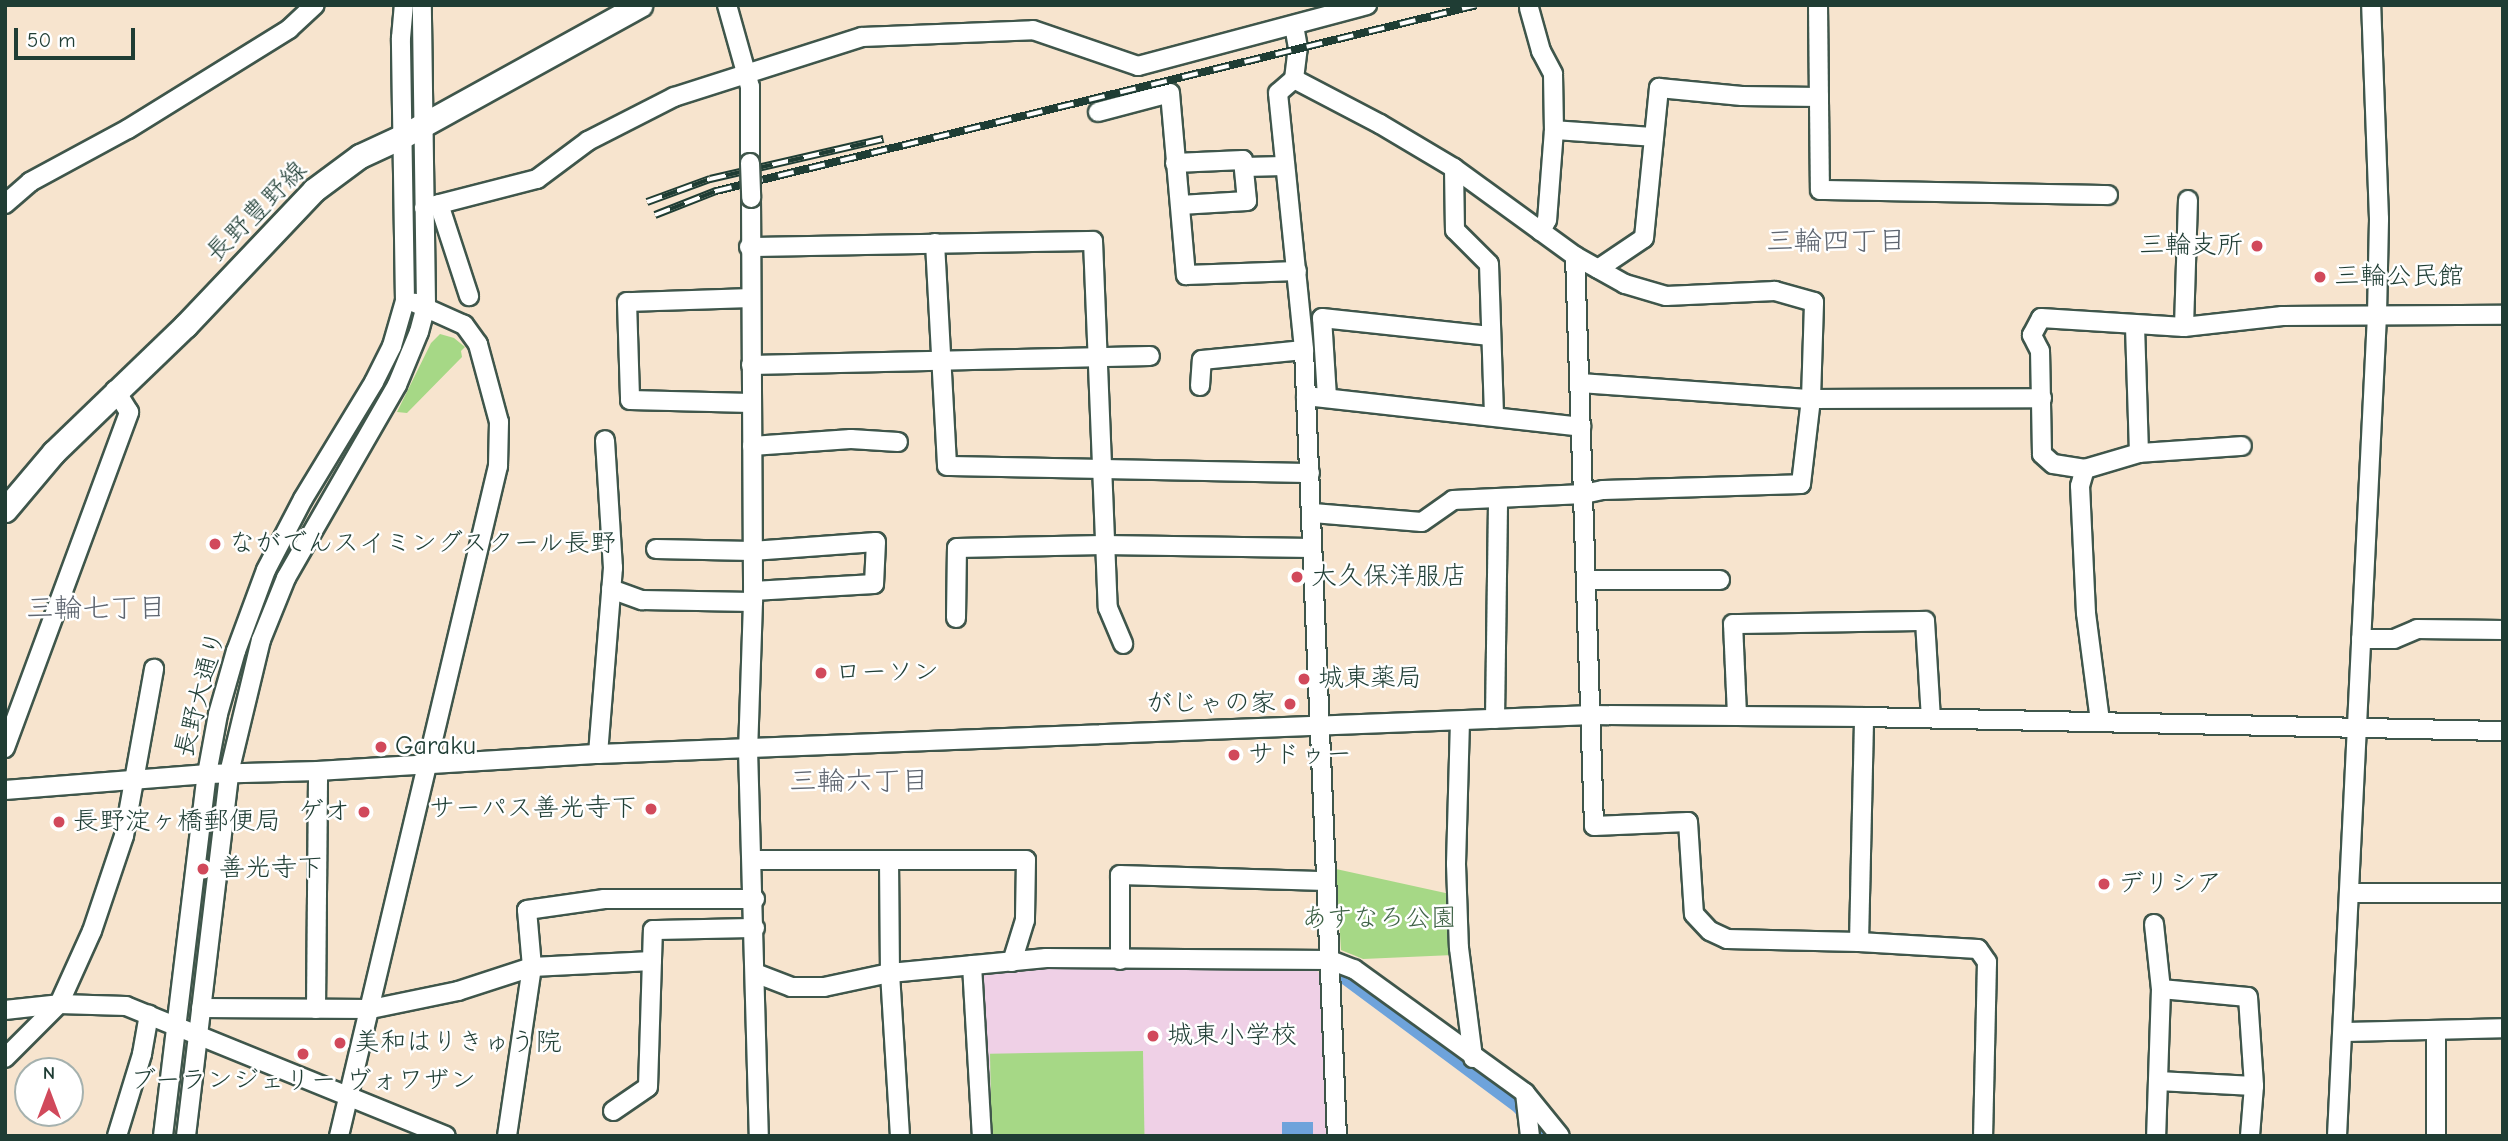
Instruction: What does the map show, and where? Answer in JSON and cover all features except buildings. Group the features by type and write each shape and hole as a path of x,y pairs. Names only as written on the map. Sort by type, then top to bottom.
{"main road":[{"name":"長野豊野線","path":"5,510 54,452 115,390 185,326 314,190 360,156 412,131 640,5"}],"street":[{"path":"5,204 30,182 128,129 279,36 315,5"},
{"path":"404,5 412,131"},
{"path":"412,131 422,5"},
{"path":"727,5 747,73 751,198 749,247 753,596 748,749 755,899 759,1136"},
{"path":"469,296 432,206 537,179 615,124 674,97 747,73 862,37 1033,30 1138,66 1367,5"},
{"path":"1818,5 1821,190 2108,195"},
{"path":"2337,1136 2378,315 2379,219 2371,5"},
{"path":"1529,8 1541,51 1553,74 1554,130 1547,220 1541,232"},
{"path":"1294,26 1298,48 1294,79 1278,93 1307,396 1337,1136"},
{"path":"1294,79 1380,124 1454,168 1575,256 1625,284 1666,296 1775,291 1814,302 1811,399 1801,484 1603,490 1584,494 1453,500 1423,522 1313,513"},
{"path":"1598,269 1644,238 1659,88 1742,96 1819,97"},
{"path":"1098,112 1170,93 1186,275 1297,271"},
{"path":"1554,130 1654,137"},
{"name":"長野大通り","path":"186,1136 229,774 261,640 286,579 397,385 419,332 426,306 432,206 412,131"},
{"name":"長野大通り","path":"163,1136 206,774 229,676 266,570 303,499 374,382 392,346 405,301 412,131"},
{"path":"1175,163 1243,160 1244,167 1247,201 1180,205"},
{"path":"1244,167 1284,166"},
{"path":"1454,168 1455,230 1489,264 1494,416"},
{"path":"2184,327 2188,200"},
{"path":"749,247 1093,241 1103,545 1108,608 1124,644"},
{"path":"935,243 947,466 1310,473"},
{"path":"1575,256 1594,826 1688,822 1694,914 1710,931 1727,939 1978,948 1987,962 1983,1136"},
{"path":"750,298 627,302 629,400 751,402"},
{"path":"339,1136 492,501 498,466 499,422 478,344 464,325 426,306 405,301"},
{"path":"2242,446 2138,453 2084,469 2053,464 2042,454 2040,351 2032,335 2041,318 2184,327 2282,316 2503,315"},
{"path":"1327,397 1322,318 1490,336"},
{"path":"2136,326 2138,453"},
{"path":"1200,386 1202,360 1304,350"},
{"path":"751,365 1150,356"},
{"path":"1580,383 1811,399 2042,398"},
{"path":"5,748 129,412 115,390"},
{"path":"1307,396 1581,427"},
{"path":"752,446 850,439 898,442"},
{"path":"598,754 613,568 605,440"},
{"path":"2084,469 2080,486 2086,613 2100,721"},
{"path":"1495,719 1498,498"},
{"path":"611,589 642,600 753,596 874,584 876,542 752,551 656,549"},
{"path":"956,618 957,548 1103,545 1312,548"},
{"path":"1587,580 1720,580"},
{"path":"1737,715 1733,624 1926,621 1931,718"},
{"path":"2361,639 2394,639 2417,629 2503,630"},
{"path":"5,1058 59,1003 92,931 114,874 155,669"},
{"path":"5,790 206,774 318,771 598,754 1592,715 1931,718 2503,731"},
{"path":"1859,942 1864,717"},
{"path":"1460,721 1455,864 1459,948 1473,1058"},
{"path":"316,1009 318,771"},
{"path":"752,860 1026,860 1025,920 1012,962"},
{"path":"890,860 890,973 900,1136"},
{"path":"1120,960 1120,874 1326,881"},
{"path":"2351,893 2503,894"},
{"path":"507,1136 532,967 527,911 604,899 755,899"},
{"path":"2154,924 2161,989 2156,1136"},
{"path":"613,1111 648,1087 653,930 755,928"},
{"path":"755,973 791,987 824,987 890,973 1046,958 1330,960 1354,969 1473,1058 1560,1136"},
{"path":"201,1007 371,1009 458,991 532,967 652,961"},
{"path":"972,965 982,1136"},
{"path":"2161,989 2248,997 2254,1086 2250,1136"},
{"path":"5,1010 59,1003 126,1006 446,1136"},
{"path":"117,1136 142,1054 149,1015"},
{"path":"2344,1032 2503,1028"},
{"path":"2436,1030 2436,1136"},
{"path":"2158,1081 2254,1086"},
{"path":"1525,1104 1530,1136"}],"shaded area":[{"name":"城東小学校","path":"1053,965 1313,967 1321,975 1330,1136 987,1136 979,972"}],"green space":[{"path":"440,334 454,338 465,347 461,351 462,357 407,413 397,412 431,343"},
{"name":"あすなろ公園","path":"1336,869 1450,894 1453,955 1363,959 1341,950"},
{"path":"1143,1051 1144,1136 991,1136 990,1054"}],"water":[{"path":"1282,1122 1313,1122 1313,1136 1282,1136"}],"waterway":[{"path":"1341,972 1520,1105 1546,1136"}],"railway":[{"path":"655,215 716,191 1477,5"},
{"path":"647,202 710,179 883,139"}],"place":[{"name":"三輪支所","path":"2257,246"},
{"name":"三輪公民館","path":"2320,277"},
{"name":"ながでんスイミングスクール長野","path":"215,544"},
{"name":"大久保洋服店","path":"1297,577"},
{"name":"ローソン","path":"821,673"},
{"name":"城東薬局","path":"1304,679"},
{"name":"がじゃの家","path":"1290,704"},
{"name":"Garaku","path":"381,747"},
{"name":"サドゥー","path":"1234,755"},
{"name":"サーパス善光寺下","path":"651,809"},
{"name":"ゲオ","path":"364,812"},
{"name":"長野淀ヶ橋郵便局","path":"59,822"},
{"name":"善光寺下","path":"203,869"},
{"name":"デリシア","path":"2104,884"},
{"name":"城東小学校","path":"1153,1036"},
{"name":"美和はりきゅう院","path":"340,1043"},
{"name":"ブーランジェリー ヴォワザン","path":"303,1054"}],"district":[{"name":"三輪四丁目","path":"1836,241"},
{"name":"三輪七丁目","path":"96,608"},
{"name":"三輪六丁目","path":"859,781"}]}
